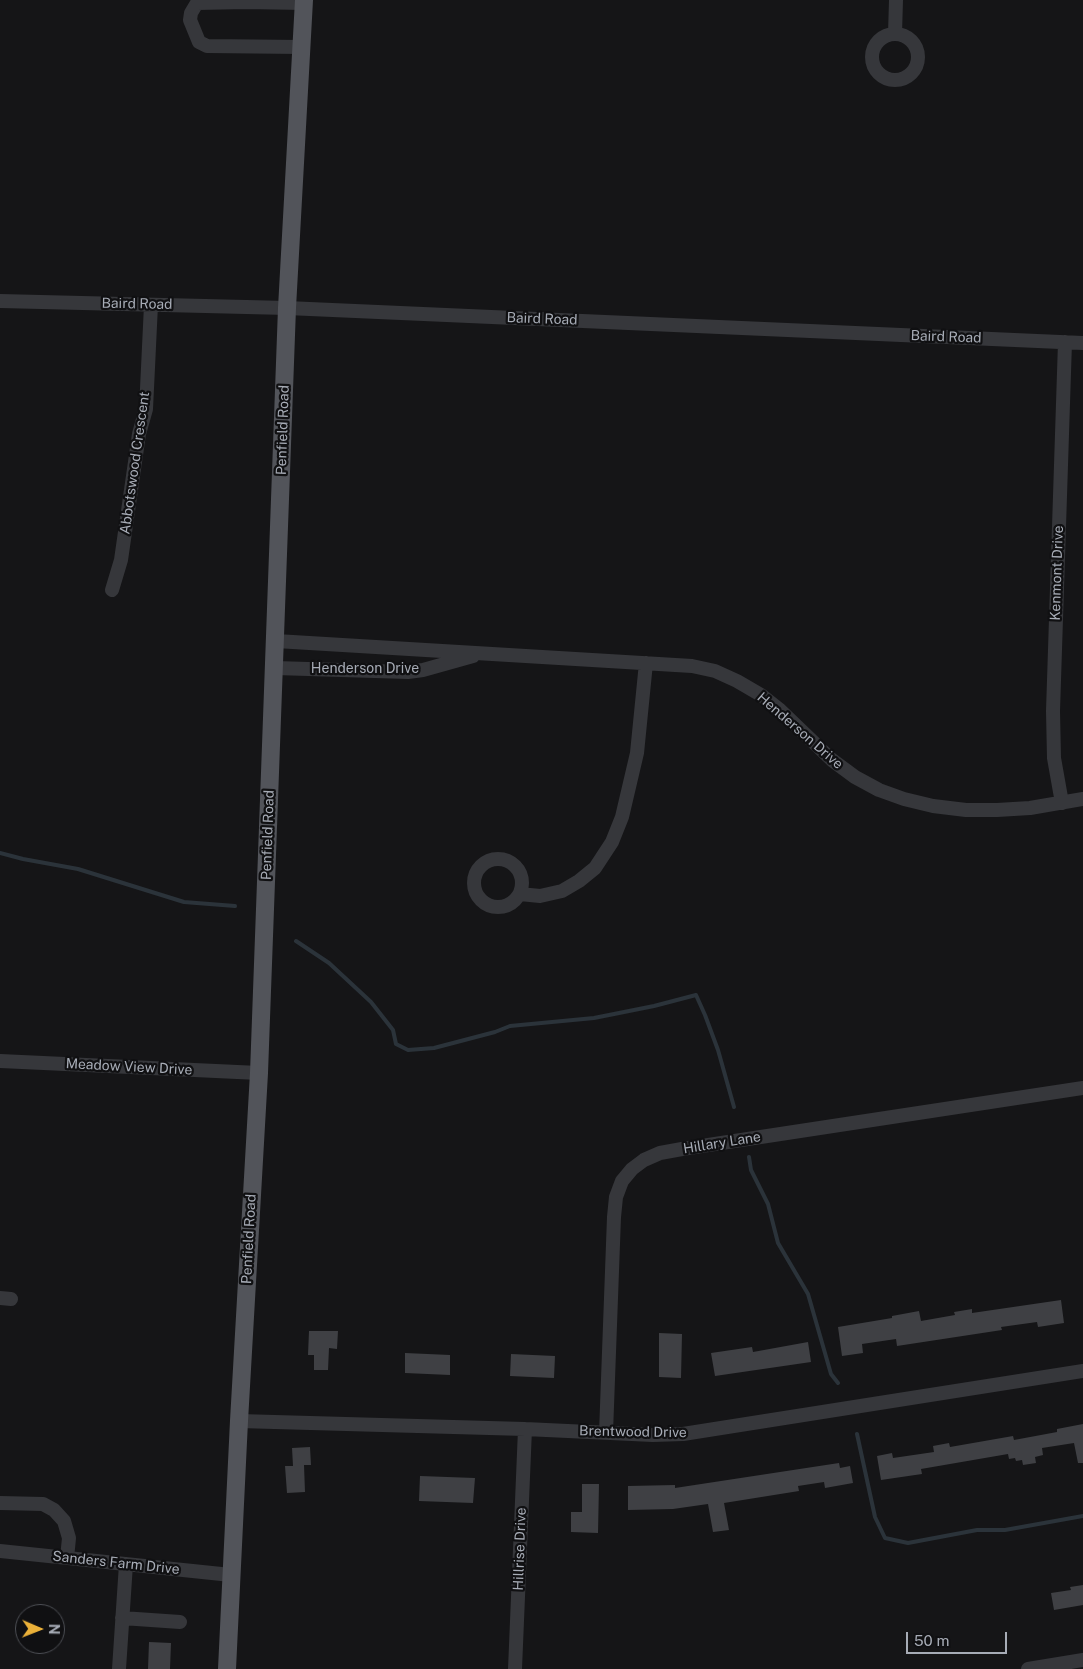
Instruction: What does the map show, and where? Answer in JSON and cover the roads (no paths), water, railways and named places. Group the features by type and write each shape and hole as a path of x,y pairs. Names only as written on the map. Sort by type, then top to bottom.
{"main road":[{"name":"Penfield Road","path":"227,1669 259,1073 287,308 304,2"}],"street":[{"path":"895,34 896,0"},
{"path":"301,47 207,46 199,42 190,20 191,13 197,4 304,2"},
{"name":"Baird Road","path":"0,301 287,308 1083,343"},
{"name":"Abbotswood Crescent","path":"112,590 121,560 139,434 146,409 150,305"},
{"name":"Kenmont Drive","path":"1062,803 1054,758 1053,711 1065,342"},
{"name":"Henderson Drive","path":"276,641 692,666 715,671 737,680 780,710 832,760 855,777 880,790 904,799 933,806 966,810 997,810 1083,800"},
{"name":"Henderson Drive","path":"275,668 408,672 483,653"},
{"path":"520,894 540,896 562,891 595,868 612,842 622,817 637,753 646,663"},
{"name":"Meadow View Drive","path":"0,1060 259,1073"},
{"name":"Hillary Lane","path":"606,1433 616,1197 622,1181 638,1164 660,1153 682,1149 1083,1088"},
{"name":"Brentwood Drive","path":"239,1420 653,1435 710,1431 1083,1372"},
{"name":"Hillrise Drive","path":"515,1669 525,1429"},
{"path":"0,1503 43,1504 54,1510 64,1521 69,1538 67,1558"},
{"name":"Sanders Farm Drive","path":"0,1551 231,1575"},
{"path":"119,1669 126,1564"},
{"path":"122,1618 180,1622"},
{"path":"1028,1669 1065,1666 1083,1660"}],"waterway":[{"path":"0,853 78,869 184,902 235,906"},
{"path":"296,941 329,963 371,1002 393,1030 396,1044 408,1050 434,1048 495,1032 510,1026 594,1018 696,995 718,1050 734,1107"},
{"path":"749,1157 751,1170 768,1204 778,1243 808,1294 831,1374 838,1383"},
{"path":"857,1434 875,1517 885,1538 908,1543 977,1530 1005,1530 1083,1516"}]}
